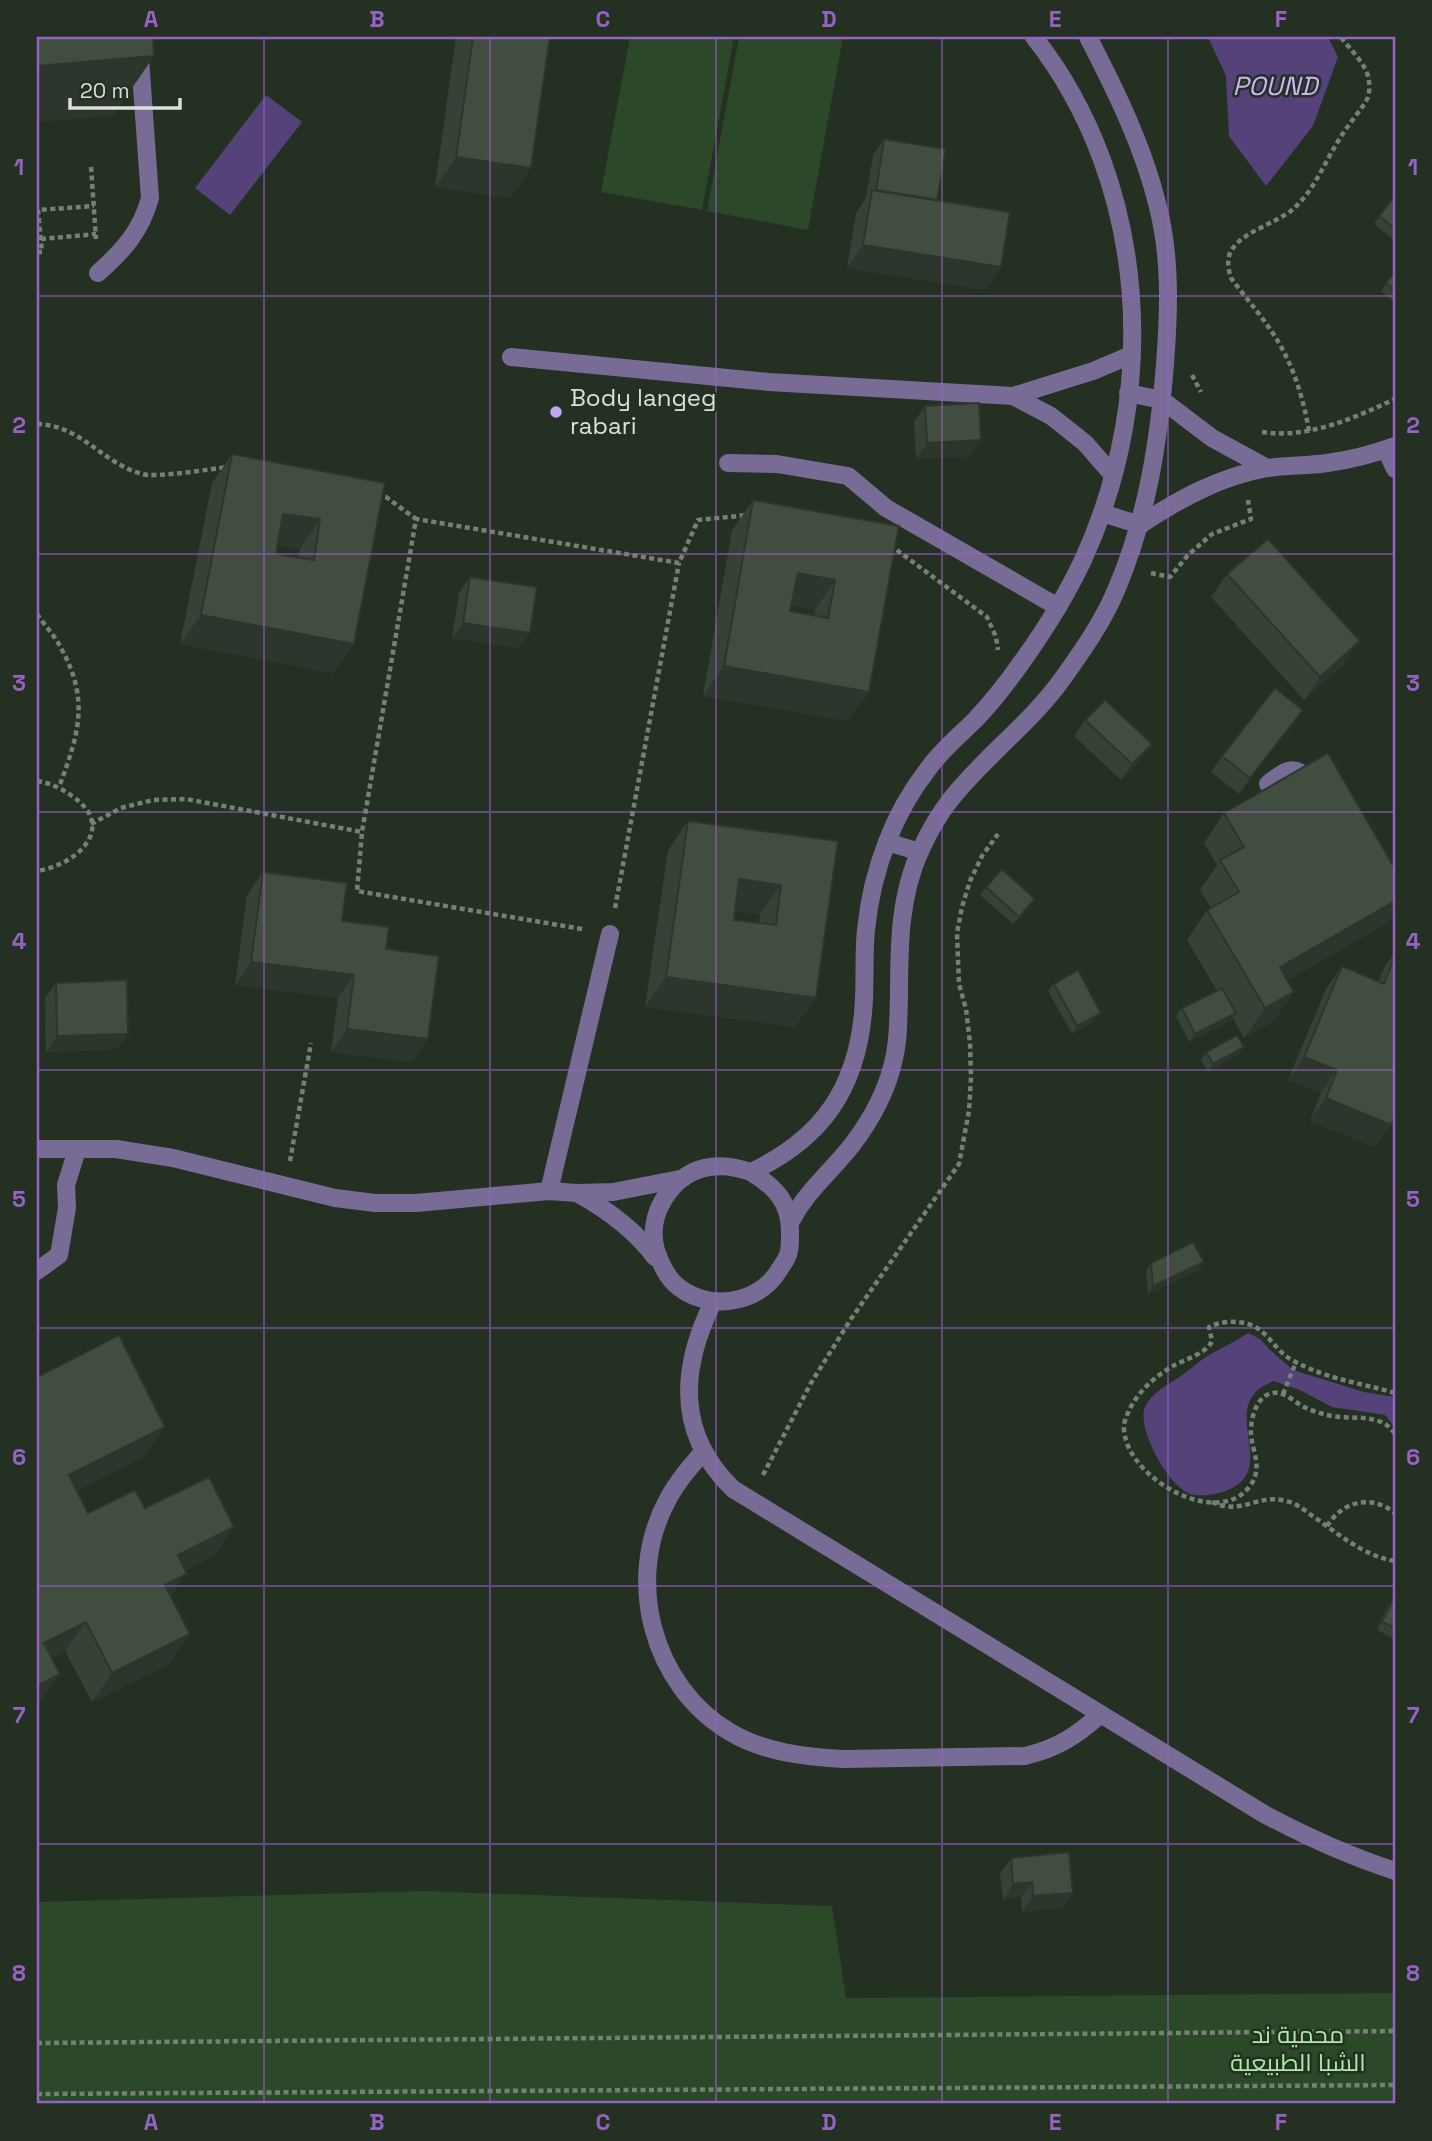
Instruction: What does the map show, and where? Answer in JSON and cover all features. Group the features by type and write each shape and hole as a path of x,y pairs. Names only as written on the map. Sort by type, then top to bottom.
{"street":[{"path":"98,273 121,253 137,232 150,198 140,59 141,37"},
{"path":"751,1172 785,1154 813,1131 843,1089 854,1064 860,1037 864,1011 866,930 873,886 887,842 906,801 932,763 980,714 1023,661 1058,607 1083,561 1113,475 1128,393 1131,355 1133,311 1128,262 1119,213 1106,167 1083,113 1034,37"},
{"path":"577,1193 606,1210 632,1231 673,1283 692,1296 713,1302 746,1299 773,1281 789,1254 791,1221 800,1203 851,1146 884,1093 894,1062 899,1029 906,890 933,824 968,779 1027,722 1061,681 1091,637 1116,591 1140,525 1153,463 1162,400 1168,321 1167,265 1159,210 1149,173 1088,37"},
{"path":"512,357 769,382 1013,396 1093,371 1131,355"},
{"path":"1128,393 1162,400 1212,438 1267,468"},
{"path":"1013,396 1051,416 1085,443 1113,475"},
{"path":"1101,513 1140,525 1201,489 1244,475 1267,468 1327,463 1391,448 1395,469"},
{"path":"728,463 777,464 848,476 886,508 1058,607"},
{"path":"1268,784 1287,770 1295,769 1307,777 1324,798"},
{"path":"887,842 920,852"},
{"path":"550,1191 610,934"},
{"path":"37,1149 116,1149 173,1158 335,1198 389,1203 550,1191 613,1192 681,1179 703,1168 727,1165 751,1172 770,1183 783,1200 791,1221"},
{"path":"37,1271 59,1255 66,1208 66,1185 77,1150"},
{"path":"661,1265 654,1242 655,1218 665,1196 681,1179"},
{"path":"713,1302 693,1352 689,1407 694,1431 703,1452 716,1473 733,1489 1264,1814 1316,1841 1395,1871"},
{"path":"703,1452 682,1476 667,1500 656,1526 646,1582 648,1611 655,1638 667,1666 684,1692 705,1715 730,1733 758,1745 815,1758 1025,1756 1061,1745 1101,1714"}],"path":[{"path":"1309,431 1301,395 1287,358 1274,335 1231,278 1228,257 1233,247 1241,240 1302,202 1339,139 1366,101 1370,90 1369,78 1341,37"},
{"path":"92,167 98,273"},
{"path":"37,252 42,251 38,210 94,205"},
{"path":"41,239 96,234"},
{"path":"1189,368 1203,395"},
{"path":"1260,432 1280,435 1309,431 1348,420 1395,400"},
{"path":"37,424 66,429 121,465 145,475 237,466"},
{"path":"1125,567 1170,578 1188,555 1212,534 1251,519 1244,475"},
{"path":"373,494 386,497 416,519 679,563"},
{"path":"416,519 362,832 357,891 610,934 679,563 698,520 759,514"},
{"path":"884,541 987,617 996,637 998,653"},
{"path":"37,614 61,648 75,678 80,711 75,743 59,787"},
{"path":"37,781 59,787 84,805 91,824 90,833 81,851 56,866 37,871"},
{"path":"91,824 132,805 153,800 186,799 362,832"},
{"path":"751,1501 779,1441 811,1383 851,1319 959,1164 967,1124 971,1077 967,1020 959,984 957,933 970,881 982,856 998,834"},
{"path":"285,1186 311,1043"},
{"path":"1395,1393 1341,1381 1296,1362 1278,1351 1260,1329 1248,1324 1220,1323 1209,1327 1212,1341 1207,1349 1158,1376 1134,1401 1123,1423 1126,1440 1140,1465 1164,1487 1181,1495 1211,1501 1234,1499 1244,1493 1251,1484 1258,1462 1251,1437 1251,1422 1262,1397 1270,1393 1283,1394 1327,1415 1377,1419 1395,1434"},
{"path":"1283,1394 1296,1362"},
{"path":"1211,1501 1231,1508 1261,1500 1289,1501 1302,1507 1354,1545 1372,1555 1395,1561"},
{"path":"1327,1526 1342,1509 1364,1501 1377,1502 1395,1513"},
{"path":"37,2043 1395,2031"},
{"path":"37,2094 1395,2085"}],"green space":[{"path":"630,37 734,37 702,210 601,192"},
{"path":"739,37 843,37 808,230 707,211"},
{"name":"محمية ند الشبا الطبيعية","path":"424,1891 832,1906 846,1998 1395,1993 1395,2104 37,2104 37,1902"}],"water":[{"name":"POUND","path":"1208,37 1328,37 1338,57 1313,126 1266,186 1229,136 1226,76"},
{"path":"266,95 302,122 230,215 195,188"},
{"path":"1248,1333 1260,1339 1293,1370 1364,1392 1395,1397 1395,1428 1385,1415 1332,1407 1300,1390 1273,1381 1259,1389 1250,1400 1247,1413 1249,1469 1243,1480 1230,1489 1209,1495 1188,1493 1180,1488 1163,1468 1149,1441 1143,1416 1145,1407 1161,1389 1207,1356"}],"building":[{"path":"37,37 153,37 154,56 37,66"},
{"path":"473,37 550,37 531,168 456,157"},
{"path":"884,139 946,149 937,200 876,190"},
{"path":"872,190 1010,212 1001,267 863,245"},
{"path":"1395,196 1395,229 1379,216"},
{"path":"1395,272 1395,290 1386,283"},
{"path":"979,403 981,440 927,443 925,406"},
{"path":"232,454 385,483 354,644 201,615","holes":["283,514 320,519 314,560 276,554"]},
{"path":"753,500 899,526 869,692 724,666","holes":["798,573 835,580 828,618 790,611"]},
{"path":"1268,539 1360,641 1320,677 1227,574"},
{"path":"470,577 537,587 530,633 463,623"},
{"path":"1275,688 1303,710 1250,778 1222,756"},
{"path":"1105,700 1152,744 1132,764 1085,720"},
{"path":"1328,753 1395,869 1395,901 1280,967 1294,992 1265,1008 1207,910 1239,892 1220,860 1244,847 1224,813"},
{"path":"688,821 838,841 816,998 666,977","holes":["739,879 781,885 776,925 734,920"]},
{"path":"1002,869 1035,899 1019,917 986,887"},
{"path":"263,872 347,883 342,921 389,927 386,949 439,956 428,1039 347,1029 354,975 251,962"},
{"path":"1395,956 1395,1115 1391,1125 1326,1098 1337,1070 1304,1057 1342,966 1384,984"},
{"path":"1078,970 1101,1013 1077,1026 1054,984"},
{"path":"127,980 128,1034 57,1036 56,983"},
{"path":"1222,988 1236,1013 1195,1034 1182,1008"},
{"path":"1237,1035 1244,1047 1213,1064 1206,1052"},
{"path":"1193,1242 1204,1262 1153,1286 1151,1263"},
{"path":"119,1335 165,1427 69,1475 88,1513 135,1490 145,1508 209,1477 234,1527 178,1555 187,1574 165,1585 190,1634 112,1673 86,1622 44,1643 60,1674 37,1686 37,1377"},
{"path":"1393,1599 1395,1600 1395,1628 1382,1622"},
{"path":"1069,1852 1073,1893 1033,1896 1032,1882 1013,1884 1011,1858"}],"place":[{"name":"Body langeg rabari","path":"556,412"}]}
